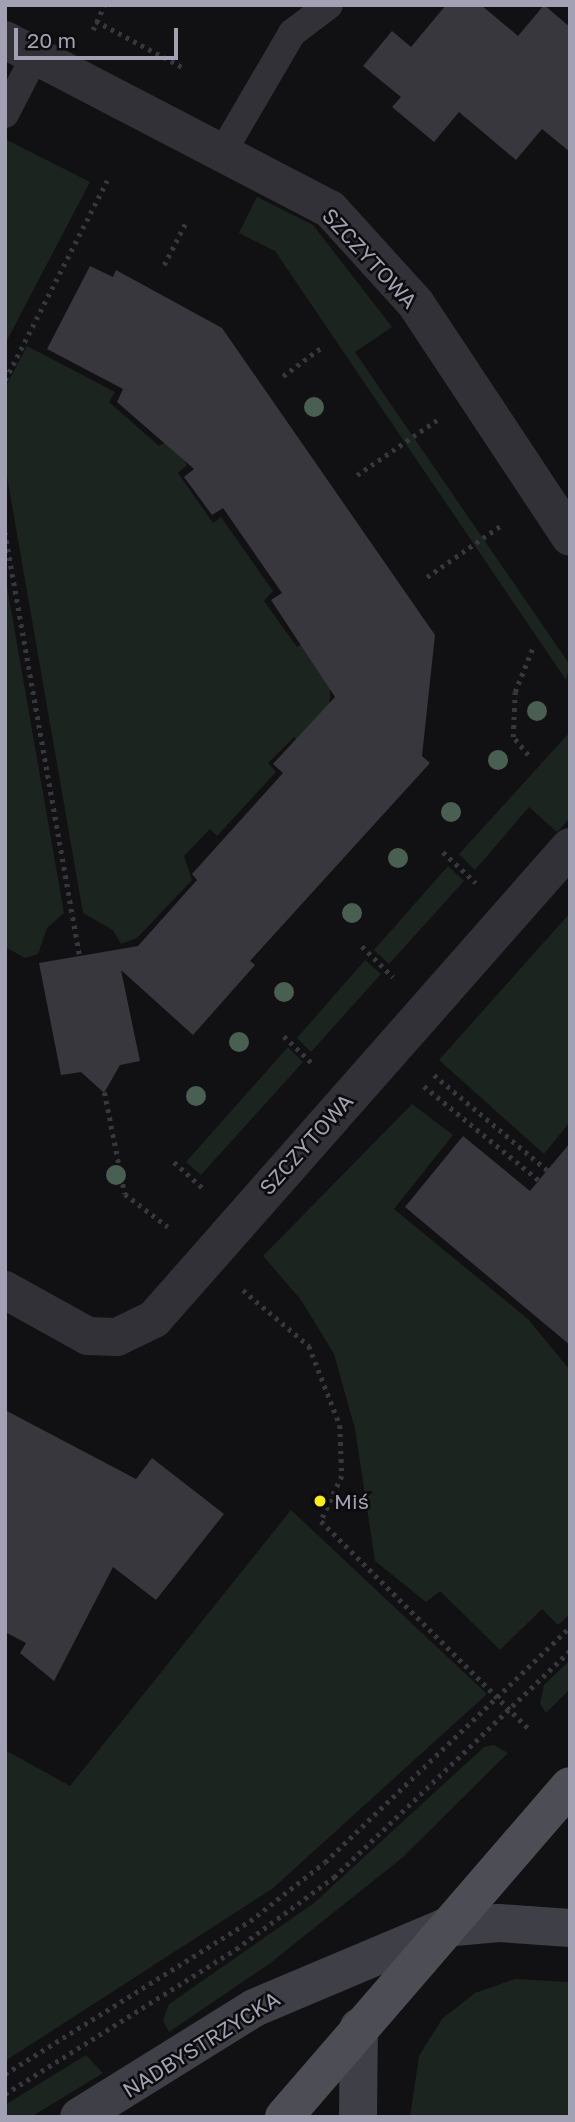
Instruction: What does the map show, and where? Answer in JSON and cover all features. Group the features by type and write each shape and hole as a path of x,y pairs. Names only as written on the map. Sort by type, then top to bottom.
{"main road":[{"path":"284,2117 443,1928 570,1786"}],"street":[{"name":"SZCZYTOWA","path":"20,48 330,209 416,304 570,537"},
{"name":"SZCZYTOWA","path":"5,1290 88,1336 117,1337 155,1320 570,846"},
{"name":"NADBYSTRZYCKA","path":"79,2117 254,2008 443,1928 499,1923 570,1928"},
{"path":"358,2117 359,2027"}],"lane":[{"path":"222,153 292,33 329,5"},
{"path":"5,114 20,48"}],"path":[{"path":"87,41 104,5"},
{"path":"96,21 182,66"},
{"path":"5,380 107,181"},
{"path":"164,265 186,222"},
{"path":"283,376 322,347"},
{"path":"357,475 476,395"},
{"path":"426,577 543,497"},
{"path":"5,532 80,956"},
{"path":"528,755 513,737 515,692 533,647"},
{"path":"391,1049 570,1189"},
{"path":"391,1049 570,1206"},
{"path":"103,1084 125,1194 179,1236"},
{"path":"233,1281 309,1346 340,1425 342,1476 321,1521 531,1731"},
{"path":"5,1555 54,1581"},
{"path":"5,2074 260,1912 325,1862 570,1627"},
{"path":"5,2094 236,1949 334,1877 570,1651"}],"shaded area":[{"path":"5,139 90,182 5,344"},
{"path":"257,197 313,225 392,327 355,352 570,665 566,680 275,251 239,233"},
{"path":"27,346 115,392 109,402 159,446 169,440 187,465 178,473 213,523 221,517 273,591 264,601 297,647 307,640 331,673 329,716 302,744 294,737 268,763 276,772 217,836 210,829 184,856 192,880 137,938 121,944 113,930 83,913 5,465 5,388"},
{"path":"5,575 64,913 47,928 38,954 25,958 5,947"},
{"path":"570,732 570,818 557,832 529,807 475,870 459,854"},
{"path":"448,866 464,881 389,964 374,950"},
{"path":"570,913 570,1122 544,1154 439,1060"},
{"path":"365,960 381,974 311,1052 297,1038"},
{"path":"288,1047 303,1062 201,1175 186,1162"},
{"path":"412,1104 453,1135 394,1209 528,1319 570,1370 570,1614 558,1625 542,1609 500,1650 440,1591 426,1602 375,1561 355,1429 334,1354 301,1300 263,1256"},
{"path":"291,1510 487,1694 272,1889 5,2061 5,1750 70,1786"},
{"path":"570,1660 570,1689 546,1713 540,1704 544,1685"},
{"path":"494,1745 508,1753 402,1858 269,1964 169,2032 163,2020 169,2004 314,1903 484,1747"},
{"path":"515,1979 570,1982 570,2117 410,2117 419,2056 442,2019 475,1993"},
{"path":"86,2055 103,2073 31,2117 5,2117 5,2105"}],"building":[{"path":"446,5 481,5 518,36 544,5 570,27 570,152 542,129 516,160 459,112 434,142 392,107 401,97 363,66 392,31 411,47"},
{"path":"90,266 113,277 116,270 222,328 435,635 422,756 430,763 250,961 255,965 193,1035 121,970 140,1061 120,1065 104,1093 81,1072 61,1075 39,963 138,946 197,880 192,874 283,773 273,764 335,697 271,600 282,593 223,508 212,515 184,477 194,469 117,402 123,389 47,349"},
{"path":"463,1136 530,1191 570,1143 570,1345 405,1207"},
{"path":"5,1410 136,1479 152,1458 224,1514 156,1600 113,1567 54,1681 20,1653 26,1643 5,1632"}],"place":[{"name":"Miś","path":"320,1501"}]}
